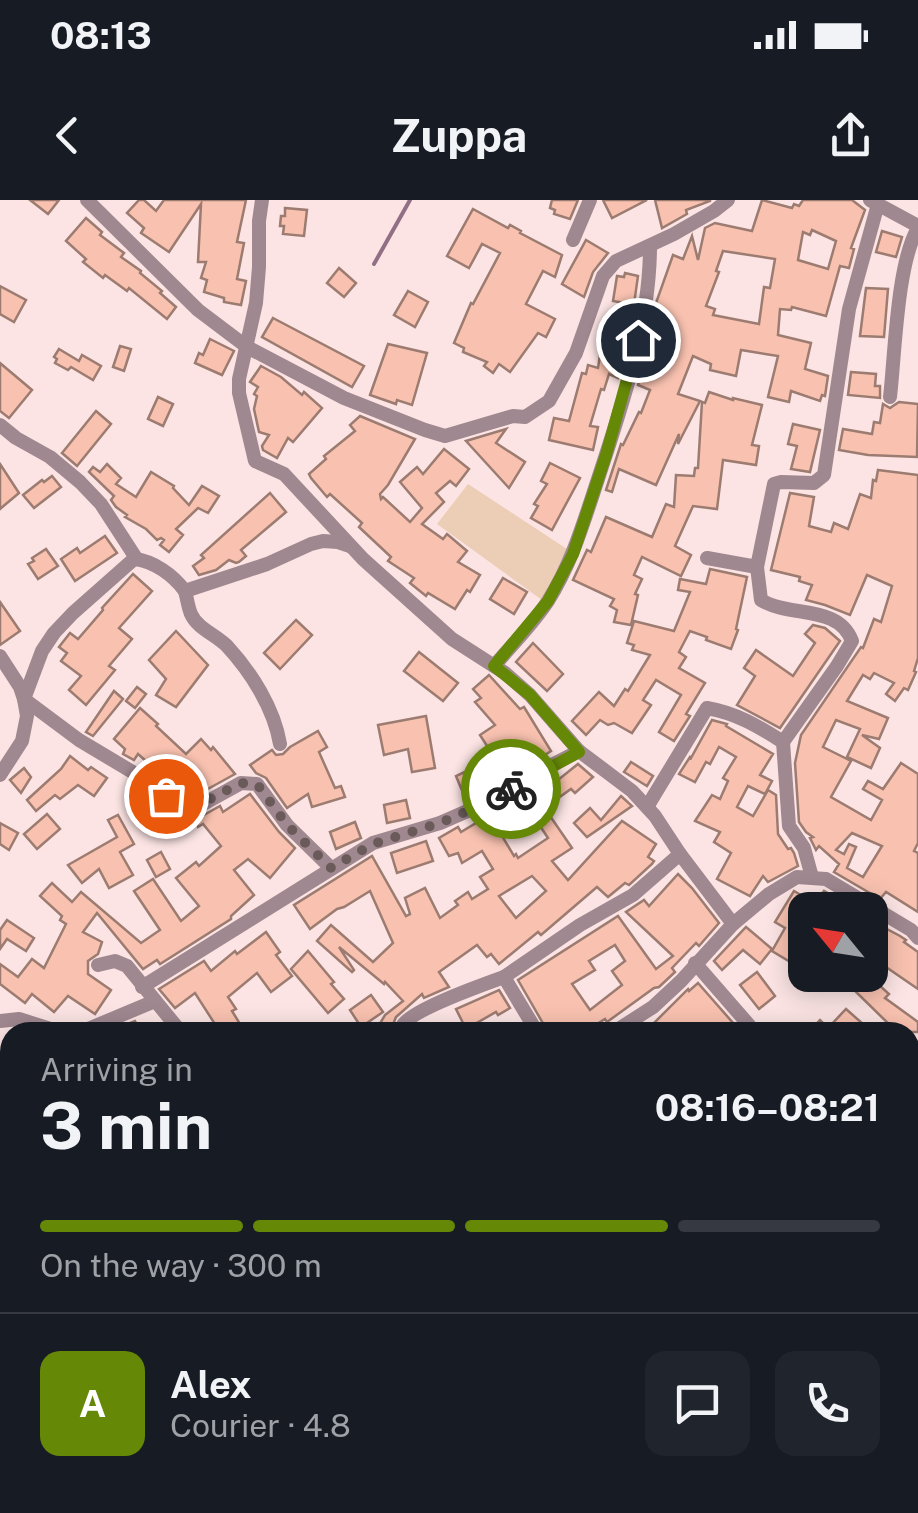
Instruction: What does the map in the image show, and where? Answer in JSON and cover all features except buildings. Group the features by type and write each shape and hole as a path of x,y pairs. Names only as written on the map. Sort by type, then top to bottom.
{"street":[{"path":"87,200 198,310 247,347 344,398 438,434 450,435 513,416 526,417 550,401 576,353 603,276 616,261 701,219 728,200"},
{"path":"262,200 260,266 240,379 255,461 284,474 350,546 452,639 530,695 579,752 647,807 733,924"},
{"path":"573,240 590,200"},
{"path":"812,877 804,848 790,826 783,742 852,641 840,624 820,614 773,608 760,600 758,567 774,484 814,483 824,476 849,310 874,202 918,227 909,246 890,397"},
{"path":"494,666 548,601 573,554 638,340 650,246"},
{"path":"0,425 80,482 101,504 136,558 174,577 185,591 192,618 225,644 268,706 280,744"},
{"path":"185,591 267,564 310,544 318,538 319,512"},
{"path":"310,544 323,541 350,546"},
{"path":"24,699 42,652 54,633 136,558"},
{"path":"707,558 758,567"},
{"path":"0,656 20,686 26,729 0,775"},
{"path":"24,699 79,740 151,783 185,812 241,783 257,784 287,825 331,868"},
{"path":"647,807 707,708 750,721 783,742"},
{"path":"142,986 373,844 440,823 495,799 579,752"},
{"path":"406,1022 463,992 504,978 580,924 633,895 680,854"},
{"path":"629,1022 681,981 733,924 797,876 826,880 916,932"},
{"path":"98,965 121,962 172,1022"},
{"path":"696,963 746,1022"},
{"path":"504,978 531,1022"},
{"path":"105,1022 155,1001"},
{"path":"0,1021 28,1022"}],"shaded area":[{"path":"468,484 570,551 542,600 437,524"}],"waterway":[{"path":"374,264 410,200"}],"way so far":[{"path":"166,796 185,812 241,783 257,784 287,825 331,868 373,844 440,823 511,789"}],"route":[{"path":"511,789 579,752 530,695 494,666 548,601 573,554 638,340"}]}
